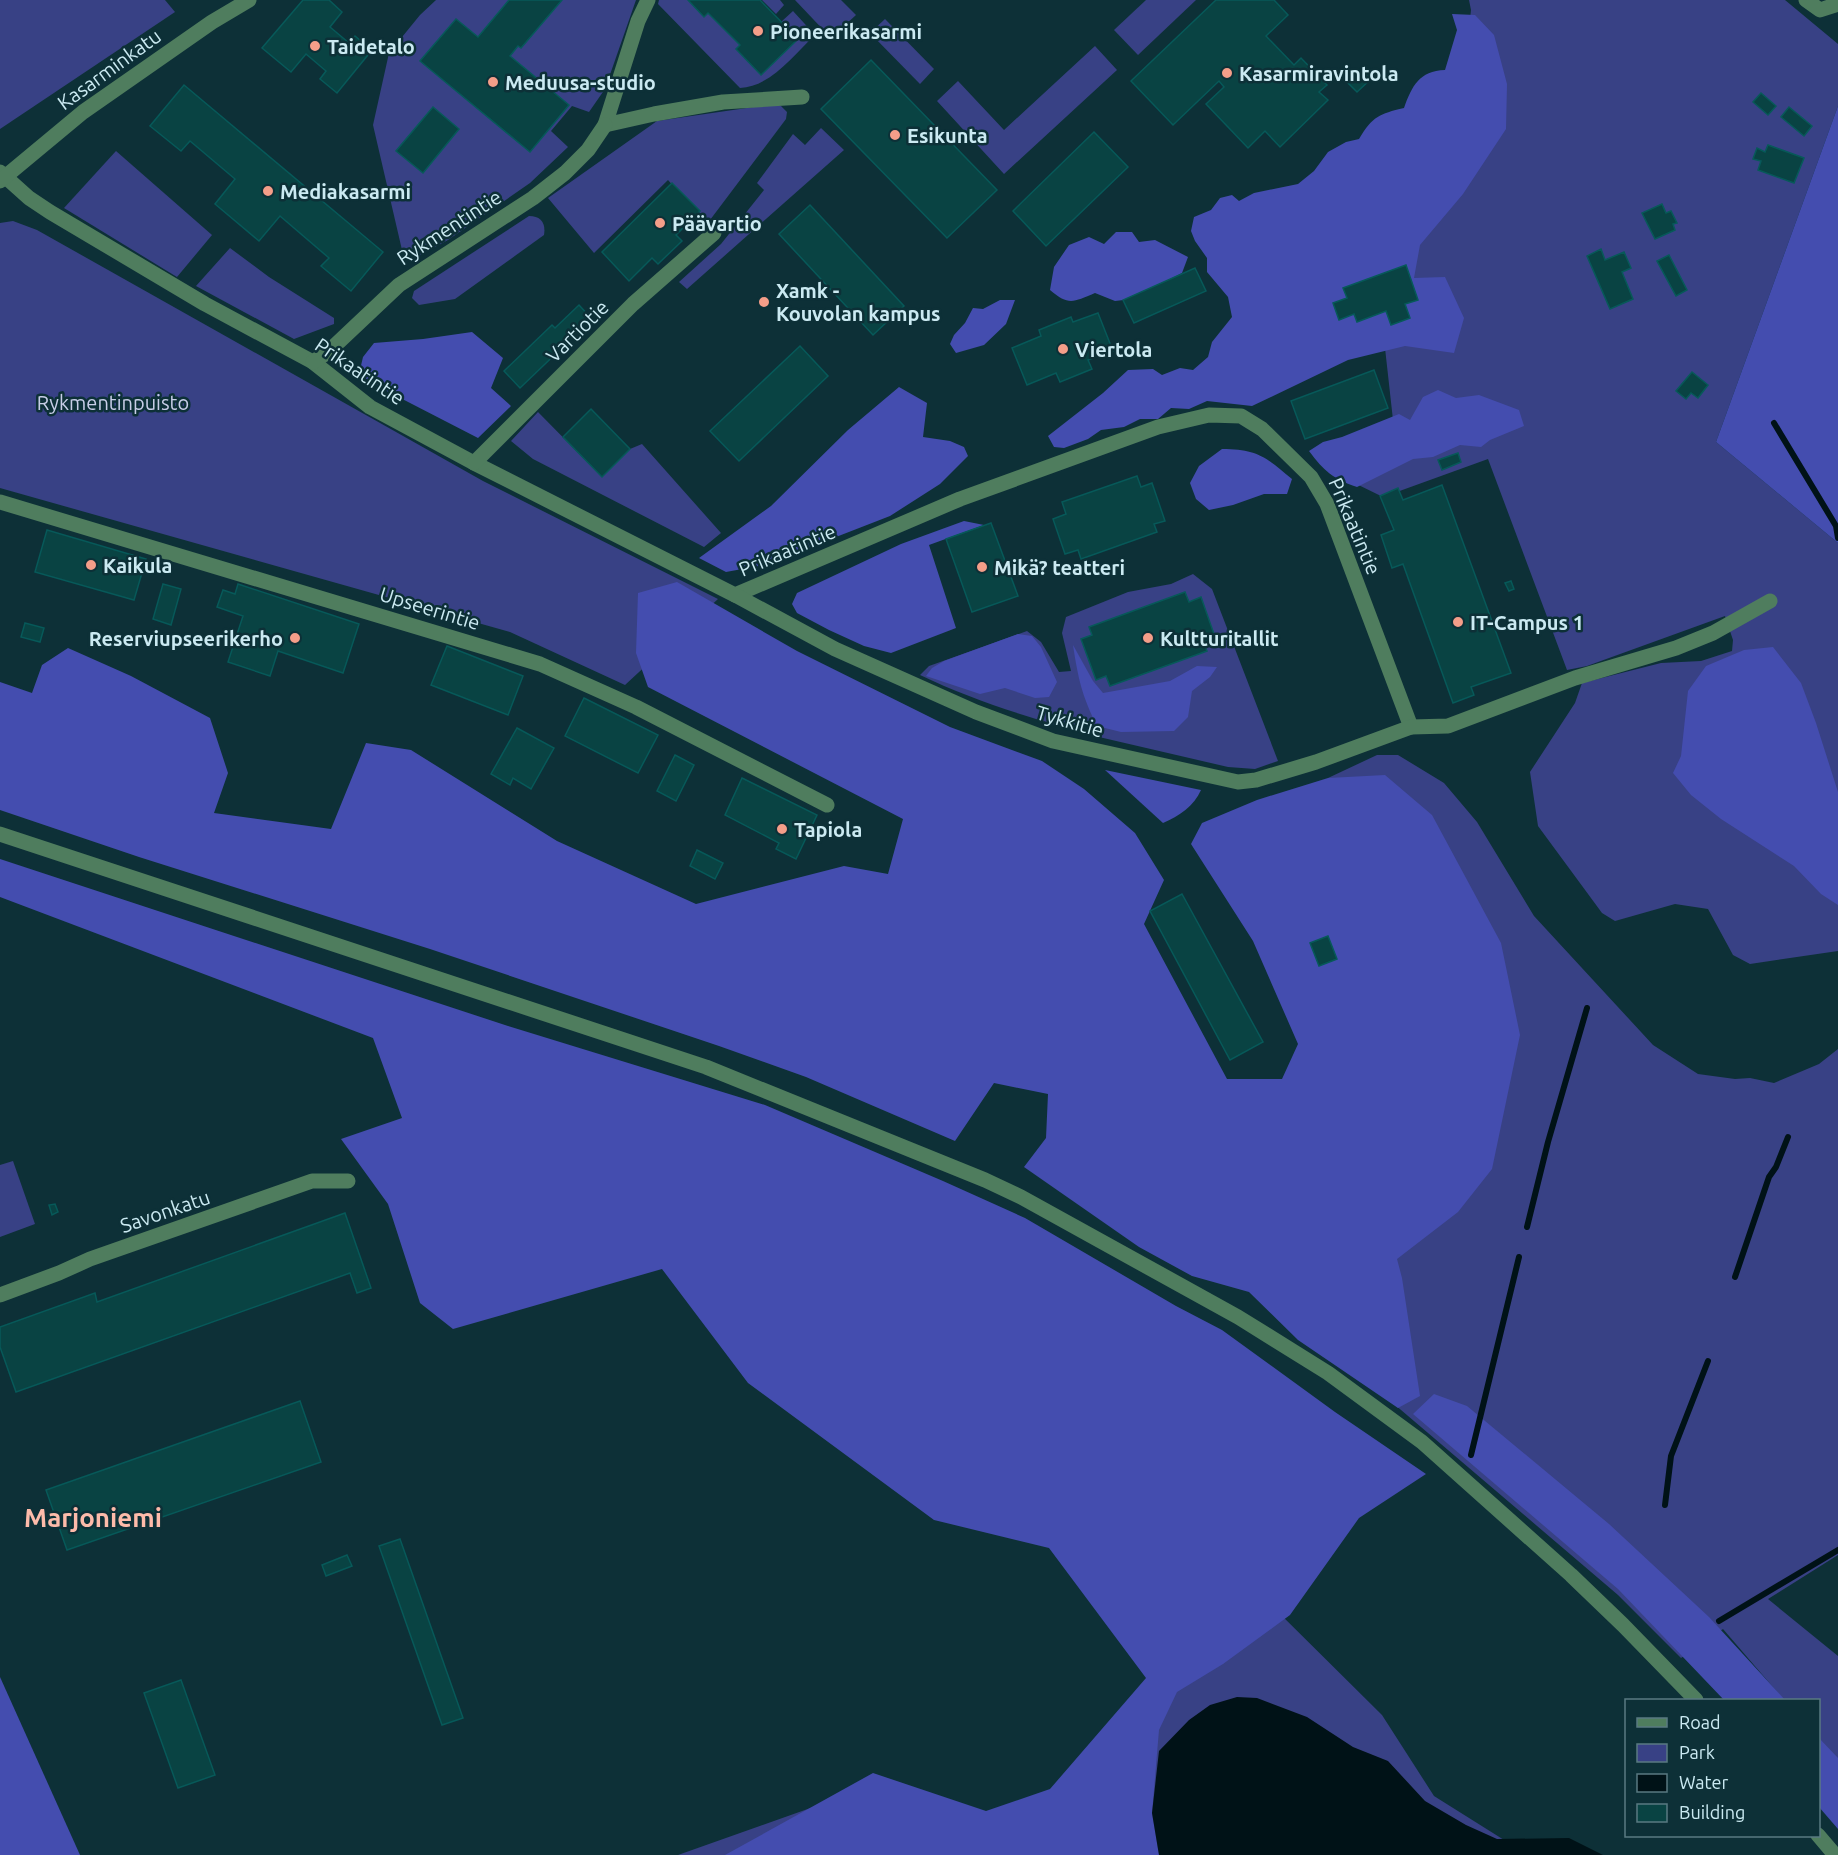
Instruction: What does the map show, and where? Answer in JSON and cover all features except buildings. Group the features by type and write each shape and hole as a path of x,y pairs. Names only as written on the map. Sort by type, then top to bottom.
{"street":[{"name":"Kasarminkatu","path":"1,177 83,112 213,22 249,0"},
{"name":"Rykmentintie","path":"313,363 328,352 399,285 533,198 565,173 588,150 604,125 638,21 648,0"},
{"path":"1806,0 1820,10 1838,4"},
{"path":"604,125 723,102 802,97"},
{"name":"Prikaatintie","path":"1,177 68,223 205,304 313,363 370,407 474,463 735,595 960,499 1158,427 1209,415 1240,416 1262,429 1311,477 1327,504 1411,727"},
{"name":"Vartiotie","path":"474,463 633,304 714,233"},
{"name":"Upseerintie","path":"0,502 540,664 636,707 827,806"},
{"name":"Tykkitie","path":"735,595 835,649 976,712 1053,741 1238,782 1256,780 1316,762 1411,727 1448,726 1575,678 1676,648 1713,633 1770,601"},
{"path":"0,834 706,1067 985,1180 1021,1197 1238,1317 1328,1373 1422,1442 1571,1575 1694,1699"},
{"name":"Savonkatu","path":"0,1295 90,1259 312,1181 348,1181"},
{"path":"1820,1837 1835,1855"}],"green space":[{"path":"0,0 165,0 175,12 0,129"},
{"path":"436,0 636,0 605,89 589,112 572,106 551,131 568,147 530,183 448,240 417,257 402,250 373,125 389,53 420,15"},
{"path":"659,0 688,0 708,13 740,45 737,49 761,74 798,39 781,22 793,11 815,35 781,69 761,82 740,88 658,4"},
{"path":"762,0 780,0 784,5 776,14"},
{"path":"795,0 841,0 856,15 831,38"},
{"path":"1146,0 1196,0 1138,55 1114,30"},
{"path":"1469,0 1785,0 1838,44 1838,106 1716,442 1838,543 1838,951 1750,964 1733,955 1708,909 1675,904 1615,921 1602,913 1538,826 1530,772 1575,703 1582,683 1661,663 1701,661 1732,651 1733,640 1725,616 1587,666 1567,670 1488,459 1383,497 1334,473 1393,420 1384,339 1464,78 1471,10"},
{"path":"885,19 934,69 920,84 870,33"},
{"path":"1095,46 1117,70 1004,174 937,101 958,81 1004,130"},
{"path":"775,104 787,112 786,119 707,224 668,180 594,253 548,198 657,121"},
{"path":"821,128 844,150 687,289 679,282 721,244 764,190 757,183 793,134 805,145"},
{"path":"116,151 212,235 177,277 64,208"},
{"path":"529,216 537,217 542,221 544,235 455,299 419,305 412,298 414,291"},
{"name":"Rykmentinpuisto","path":"13,221 37,230 483,481 718,599 625,685 510,632 0,488 0,223"},
{"path":"230,248 269,277 334,318 334,324 294,339 196,286"},
{"path":"538,412 602,477 630,449 642,444 721,533 704,547 533,459 511,441"},
{"path":"1193,574 1212,589 1278,761 1255,769 1228,767 1099,737 1088,723 1079,722 1069,729 993,705 920,675 929,666 1027,631 1041,642 1059,672 1071,671 1062,633 1066,617 1128,592 1171,584"},
{"path":"1377,755 1398,755 1444,783 1477,822 1534,916 1653,1045 1698,1074 1735,1079 1750,1078 1774,1083 1819,1064 1838,1049 1838,1555 1768,1599 1838,1656 1838,1764 1820,1742 1820,1699 1783,1699 1723,1629 1681,1658 1618,1595 1394,1404 1328,778"},
{"path":"13,1161 35,1224 0,1237 0,1165"},
{"path":"1259,1593 1382,1715 1434,1796 1528,1855 1043,1855 1110,1749"},
{"path":"878,1784 1043,1855 678,1855"}],"shaded area":[{"path":"1452,14 1475,15 1494,35 1507,84 1506,129 1463,194 1420,245 1414,278 1445,277 1464,318 1454,353 1405,346 1348,360 1252,406 1207,401 1189,409 1171,408 1158,419 1140,419 1124,427 1101,430 1088,439 1064,448 1054,447 1048,436 1103,393 1128,370 1153,369 1162,375 1180,368 1193,370 1208,357 1212,342 1232,317 1228,297 1207,272 1207,258 1191,231 1194,217 1211,210 1220,198 1232,195 1239,201 1254,193 1298,184 1314,171 1328,152 1346,142 1359,139 1368,125 1377,117 1404,108 1418,81 1429,73 1445,70 1457,30"},
{"path":"1838,106 1838,543 1716,442"},
{"path":"1116,232 1132,232 1139,242 1155,240 1188,257 1182,273 1132,299 1115,301 1095,293 1071,301 1050,290 1054,267 1069,245 1089,237 1104,244"},
{"path":"1000,300 1015,300 1006,324 984,345 956,353 950,344 973,308 983,309"},
{"path":"472,332 503,358 491,388 511,406 478,438 379,387 359,374 363,357 374,343"},
{"path":"899,387 927,403 923,437 950,441 964,447 968,456 940,484 890,516 764,565 726,572 699,558 771,506 848,430"},
{"path":"1438,390 1456,398 1479,395 1519,410 1524,426 1490,440 1481,447 1460,445 1433,457 1413,459 1357,487 1330,474 1309,451 1323,442 1342,437 1399,414 1410,420 1423,397"},
{"path":"1222,449 1253,453 1268,460 1292,479 1287,494 1264,494 1233,505 1209,510 1196,499 1190,483 1199,466"},
{"path":"964,521 984,525 929,545 956,628 891,653 864,646 829,630 797,613 792,604 797,593 901,544"},
{"path":"677,582 797,651 950,727 1042,761 1084,789 1135,833 1164,880 1144,924 1227,1079 1282,1079 1298,1044 1253,941 1191,844 1202,823 1257,800 1328,778 1385,775 1432,815 1501,943 1520,1035 1492,1169 1458,1212 1397,1259 1420,1396 1398,1408 1298,1340 1249,1292 1192,1276 1139,1247 1024,1167 1046,1138 1048,1094 994,1083 955,1141 806,1077 719,1046 430,949 139,857 0,810 0,682 32,693 42,665 68,648 131,676 210,718 228,773 214,813 331,829 366,743 411,750 557,841 696,904 844,866 888,874 903,819 648,687 636,653 638,593"},
{"path":"1018,634 1032,636 1041,647 1057,682 1049,697 1035,698 1005,688 980,694 926,676 932,668 944,661"},
{"path":"1073,645 1093,681 1103,693 1170,681 1197,666 1217,667 1210,677 1192,691 1188,717 1174,731 1121,732 1097,726 1081,687"},
{"path":"1773,647 1801,683 1838,792 1838,905 1821,894 1794,866 1721,819 1691,795 1673,773 1681,756 1688,691 1706,666 1744,650"},
{"path":"1105,770 1201,790 1185,810 1163,823"},
{"path":"0,859 508,1026 765,1105 943,1181 1025,1218 1176,1306 1222,1330 1335,1412 1426,1474 1359,1518 1290,1615 1223,1664 1177,1692 1159,1730 1152,1813 1159,1855 725,1855 873,1773 986,1811 1050,1789 1146,1678 1049,1548 934,1520 748,1383 662,1269 453,1329 420,1303 388,1204 341,1139 402,1118 373,1038 0,897"},
{"path":"1434,1394 1467,1406 1609,1524 1709,1617 1784,1699 1723,1699 1618,1589 1413,1414"},
{"path":"0,1677 80,1855 0,1855"},
{"path":"1820,1739 1838,1758 1838,1829 1820,1808"}],"water":[{"path":"1237,1697 1257,1698 1307,1717 1353,1747 1388,1761 1425,1801 1466,1825 1497,1839 1569,1838 1603,1855 1159,1855 1152,1813 1159,1751 1189,1720 1210,1705"}],"waterway":[{"path":"1774,423 1836,526 1838,538"},
{"path":"1527,1227 1548,1142 1587,1008"},
{"path":"1735,1277 1769,1177 1776,1167 1788,1137"},
{"path":"1471,1455 1519,1257"},
{"path":"1665,1505 1671,1456 1708,1361"},
{"path":"1719,1621 1838,1550"}],"place":[{"name":"Pioneerikasarmi","path":"758,31"},
{"name":"Taidetalo","path":"315,46"},
{"name":"Kasarmiravintola","path":"1227,73"},
{"name":"Meduusa-studio","path":"493,82"},
{"name":"Esikunta","path":"895,135"},
{"name":"Mediakasarmi","path":"268,191"},
{"name":"Päävartio","path":"660,223"},
{"name":"Xamk - Kouvolan kampus","path":"764,302"},
{"name":"Viertola","path":"1063,349"},
{"name":"Kaikula","path":"91,565"},
{"name":"Mikä? teatteri","path":"982,567"},
{"name":"IT-Campus 1","path":"1458,622"},
{"name":"Reserviupseerikerho","path":"295,638"},
{"name":"Kultturitallit","path":"1148,638"},
{"name":"Tapiola","path":"782,829"}],"district":[{"name":"Marjoniemi","path":"93,1517"}]}
